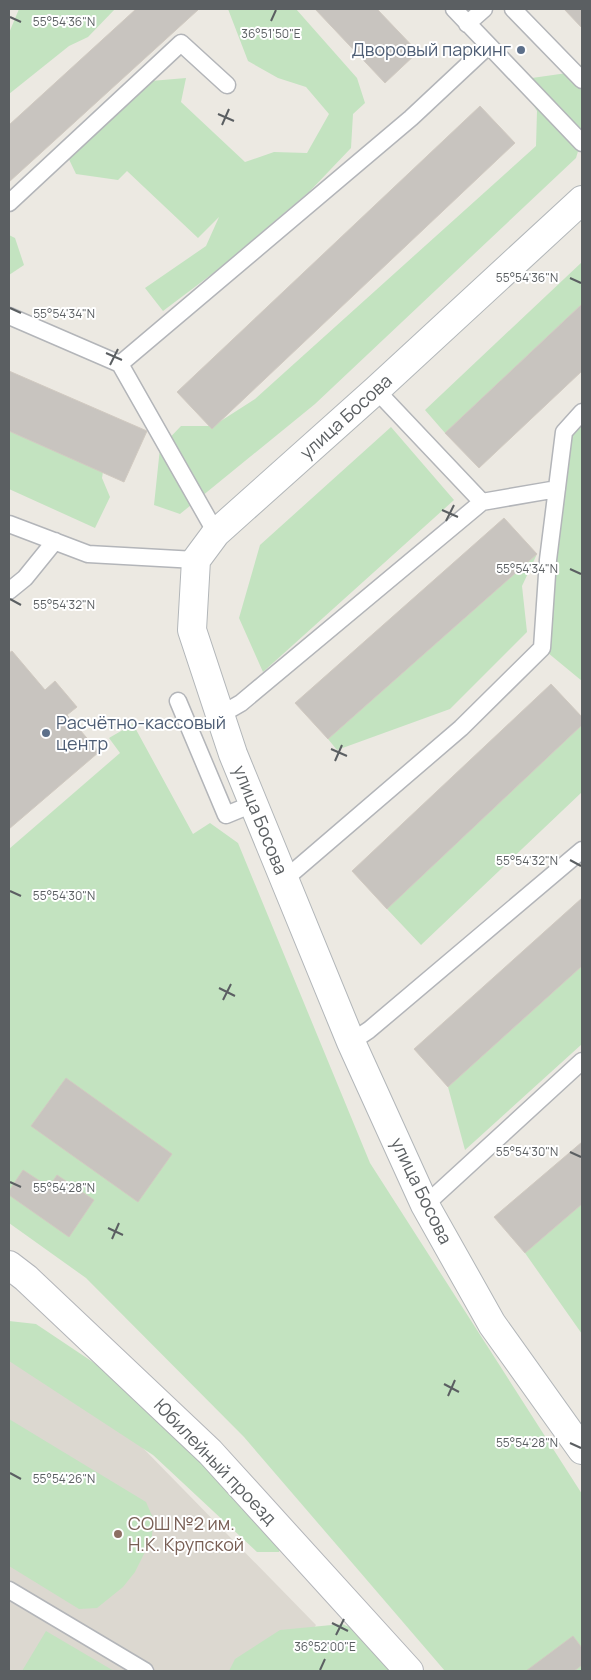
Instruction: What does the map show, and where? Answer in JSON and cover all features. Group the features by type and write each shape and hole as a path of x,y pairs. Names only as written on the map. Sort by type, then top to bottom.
{"street":[{"name":"улица Босова","path":"582,200 376,390 216,533 196,560 192,630 222,714 233,754 351,1042 425,1205 492,1324 582,1450"},
{"name":"Юбилейный проезд","path":"9,1265 26,1278 210,1452 409,1671"}],"lane":[{"path":"454,9 582,144"},
{"path":"468,24 484,9"},
{"path":"513,9 582,80"},
{"path":"9,203 181,43 227,85"},
{"path":"120,364 411,118 488,46"},
{"path":"9,316 120,364 216,533"},
{"path":"376,390 482,502"},
{"path":"284,879 461,728 542,648 548,560 564,432 582,412"},
{"path":"222,714 241,703 482,502 557,489"},
{"path":"9,524 88,554 196,560"},
{"path":"9,592 25,578 55,541"},
{"path":"178,701 226,815 243,808"},
{"path":"351,1042 369,1030 582,850"},
{"path":"425,1205 582,1061"},
{"path":"9,1590 145,1671"}],"shaded area":[{"name":"СОШ №2 им. Н.К. Крупской","path":"9,1360 139,1444 316,1625 288,1671 9,1671"}],"green space":[{"path":"19,9 115,9 88,37 69,46 9,94 9,33"},
{"path":"228,9 296,9 357,78 365,103 353,114 351,148 310,191 216,271 163,311 145,288 206,246 219,217 198,238 127,171 118,180 76,174 65,151 139,82 186,78 181,102 245,162 274,152 307,153 329,114 306,87 278,78 248,61"},
{"path":"582,64 582,138 576,158 315,404 180,514 154,505 160,448 181,426 213,426 255,399 536,146 537,111 518,80 567,73"},
{"path":"9,235 15,238 24,265 9,275"},
{"path":"582,262 582,304 445,433 425,410"},
{"path":"582,412 582,681 542,648 564,432"},
{"path":"391,427 454,500 263,672 239,618 260,545"},
{"path":"9,431 103,472 102,478 110,497 95,528 9,489"},
{"path":"537,554 522,586 527,632 450,709 337,750 328,739"},
{"path":"133,724 193,834 210,823 238,843 370,1163 582,1494 582,1671 445,1671 244,1437 86,1278 9,1223 9,849 120,753 109,738"},
{"path":"582,725 582,792 421,945 387,909"},
{"path":"582,966 582,1044 465,1150 448,1087"},
{"path":"582,1204 582,1334 525,1253"},
{"path":"9,1321 36,1324 151,1401 283,1536 279,1552 257,1552 153,1455 9,1361"},
{"path":"9,1419 146,1502 153,1518 152,1536 145,1552 135,1572 123,1587 97,1608 79,1609 9,1566"},
{"path":"342,1624 371,1636 402,1671 229,1671 235,1659 280,1630"},
{"path":"46,1631 114,1671 22,1671"}],"building":[{"path":"136,9 199,9 9,182 9,125"},
{"path":"315,9 377,9 418,52 385,83"},
{"path":"564,9 582,9 582,28"},
{"path":"480,106 515,143 212,429 177,392"},
{"path":"582,304 582,371 479,468 445,433"},
{"path":"9,371 147,431 124,482 9,431"},
{"path":"504,518 537,554 328,739 295,703"},
{"name":"Расчётно-кассовый центр","path":"12,651 45,690 55,681 77,707 67,715 99,752 9,829 9,653"},
{"path":"551,684 582,717 582,725 387,909 352,871"},
{"path":"582,898 582,966 448,1087 414,1049"},
{"path":"66,1078 172,1154 138,1202 31,1126"},
{"path":"582,1142 582,1204 525,1253 494,1217"},
{"path":"23,1170 49,1187 57,1175 94,1200 69,1237 9,1195 9,1191"},
{"path":"573,1636 582,1648 582,1665 574,1671 526,1671"}],"place":[{"name":"Дворовый паркинг","path":"521,50"},
{"name":"Расчётно-кассовый центр","path":"46,733"},
{"name":"СОШ №2 им. Н.К. Крупской","path":"118,1534"}]}
